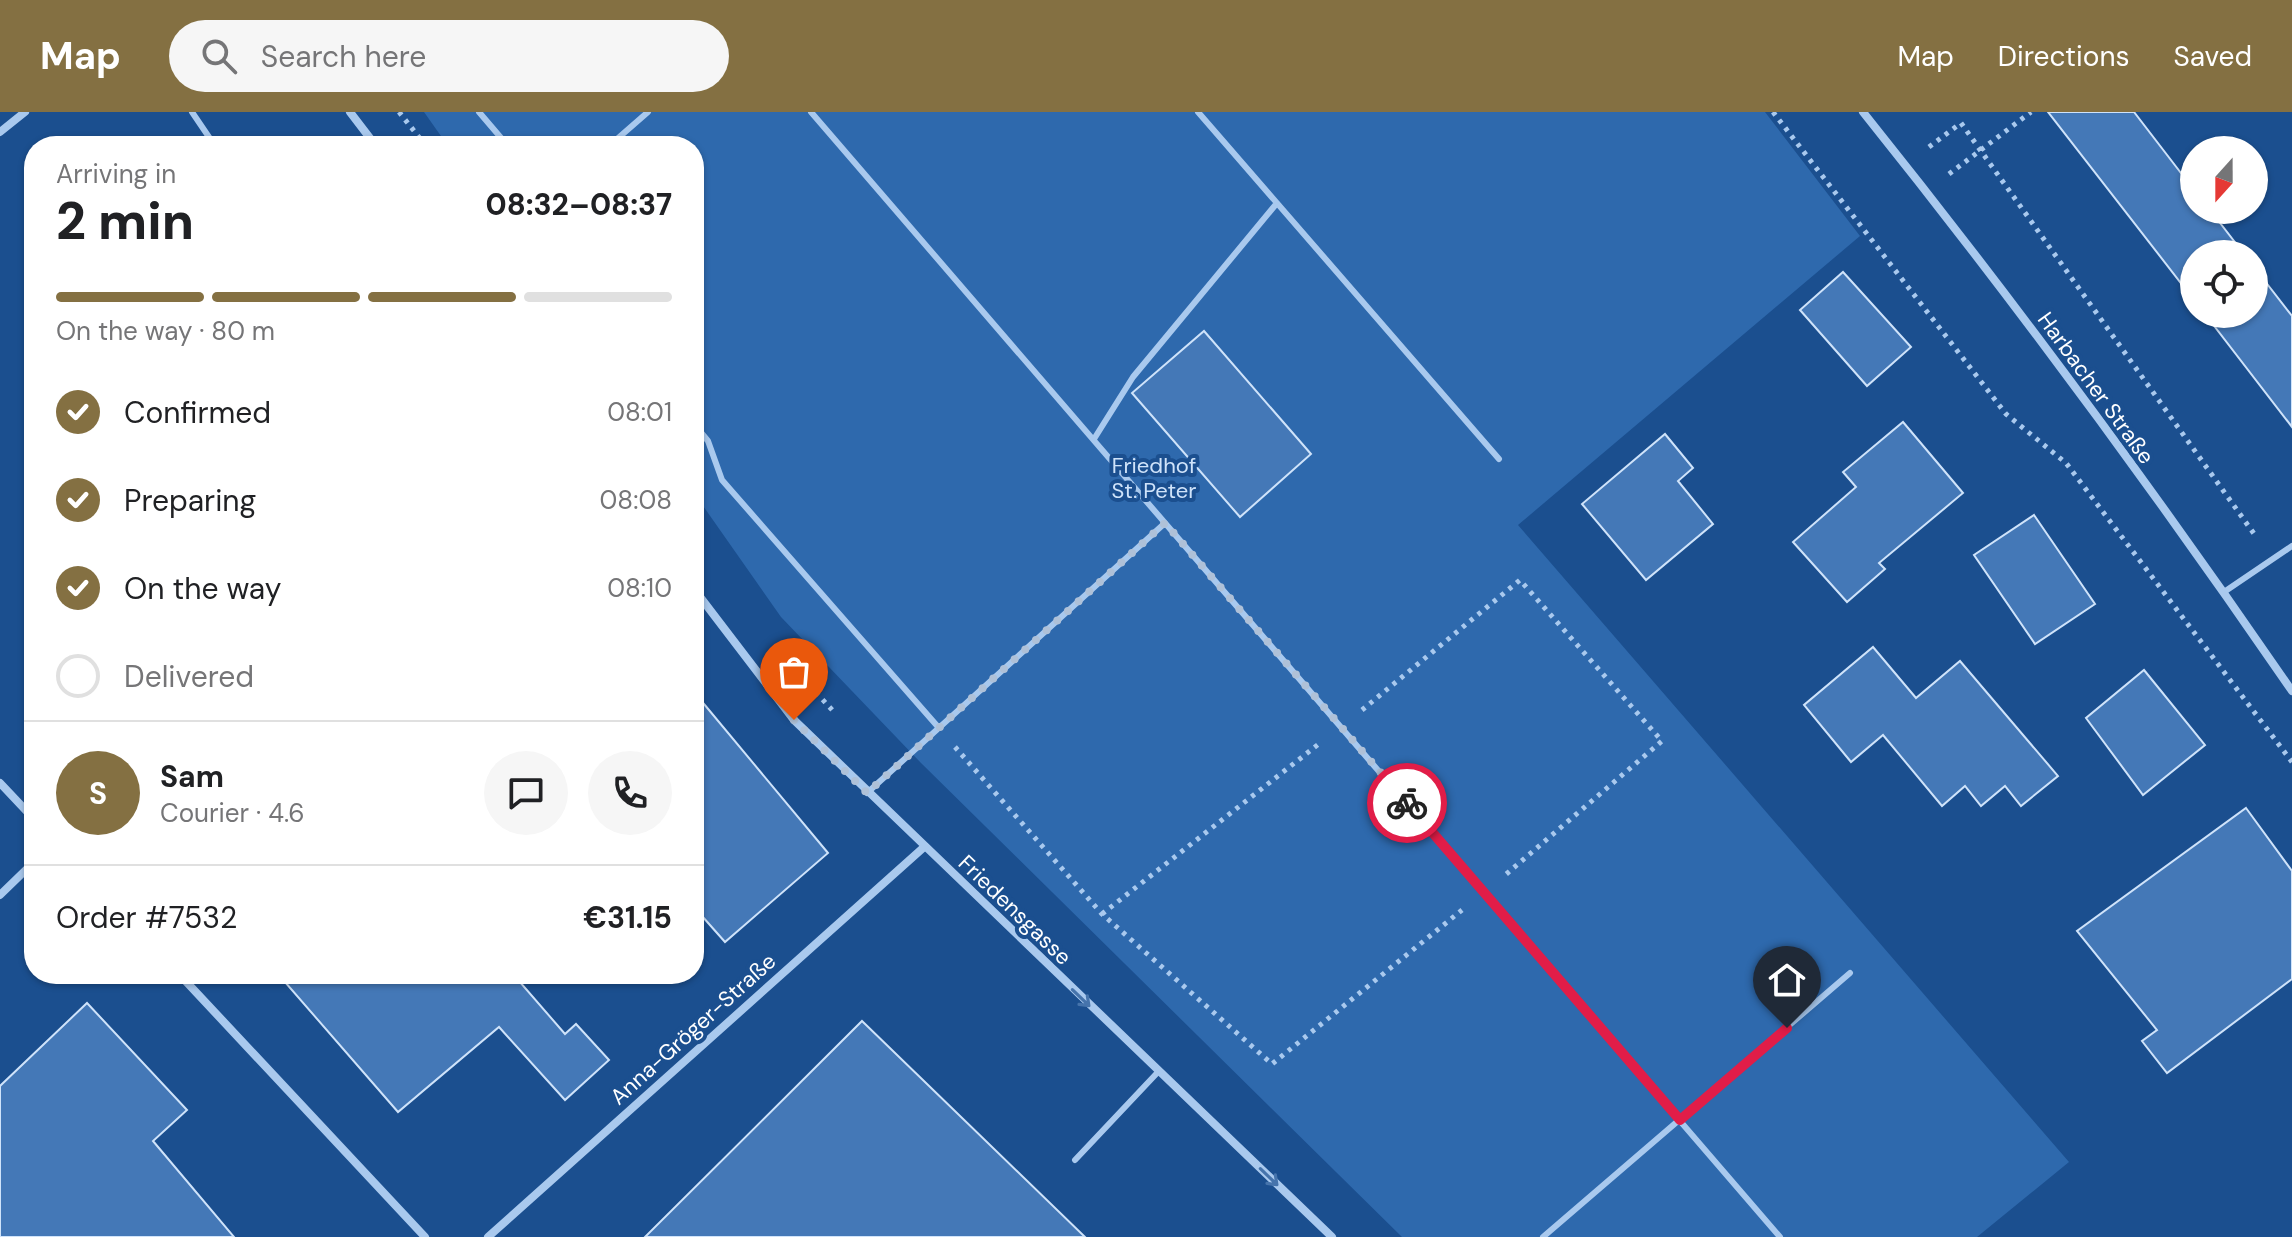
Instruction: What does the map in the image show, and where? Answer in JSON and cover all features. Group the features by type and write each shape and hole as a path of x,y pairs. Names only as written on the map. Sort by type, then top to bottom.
{"street":[{"path":"0,132 25,112"},
{"path":"350,112 368,136"},
{"name":"Harbacher Straße","path":"1863,112 1926,191 2224,592 2292,691"},
{"name":"Friedensgasse","path":"704,602 794,720 923,848 1332,1237"},
{"path":"0,783 24,808"},
{"name":"Anna-Gröger-Straße","path":"488,1237 923,848"},
{"path":"0,895 24,872"},
{"path":"188,984 425,1237"}],"lane":[{"path":"192,112 208,136"},
{"path":"479,112 499,136"},
{"path":"620,136 648,112"},
{"path":"811,112 1780,1237"},
{"path":"1198,112 1499,459"},
{"path":"1094,439 1133,377 1277,203"},
{"path":"704,436 722,480 939,728"},
{"path":"867,793 1165,523"},
{"path":"2224,592 2292,546"},
{"path":"1543,1237 1850,973"},
{"path":"1075,1160 1158,1072"}],"path":[{"path":"399,112 418,136"},
{"path":"1773,112 2006,414 2066,463 2292,762"},
{"path":"1926,191 2031,112"},
{"path":"1925,150 1961,123 2272,560"},
{"path":"939,728 1102,914 1272,1064 1485,892 1662,741 1520,580 1341,727 1102,914"}],"green space":[{"name":"Friedhof St. Peter","path":"424,112 1765,112 1860,236 1518,525 2069,1162 1977,1237 1402,1237 921,763 781,617 704,507 704,136 441,136"}],"building":[{"path":"2048,112 2134,112 2180,172 2180,224 2221,224 2233,240 2180,240 2180,282"},
{"path":"1843,272 1911,347 1867,386 1800,310"},
{"path":"2268,285 2292,316 2292,427 2216,328 2268,328"},
{"path":"1204,331 1311,454 1240,517 1132,393"},
{"path":"1903,422 1963,493 1879,563 1885,569 1847,602 1793,542 1856,487 1843,472"},
{"path":"1665,434 1693,468 1678,481 1713,524 1646,580 1582,504"},
{"path":"2034,515 2095,604 2035,644 1974,555"},
{"path":"1873,647 1916,698 1960,661 2058,776 2021,806 2005,786 1981,806 1965,786 1942,806 1883,735 1851,762 1804,705"},
{"path":"2144,670 2205,745 2143,795 2086,718"},
{"path":"704,704 828,853 725,942 704,918"},
{"path":"2246,808 2292,871 2292,979 2167,1073 2142,1041 2157,1030 2077,931"},
{"path":"287,984 522,984 565,1034 576,1024 609,1060 565,1100 499,1027 398,1112"},
{"path":"87,1003 187,1110 153,1141 234,1237 0,1237 0,1086"},
{"path":"862,1021 1085,1237 645,1237"}],"way so far":[{"path":"794,720 867,793 1165,523 1407,803"}],"route":[{"path":"1407,803 1680,1120 1787,1028"}]}
